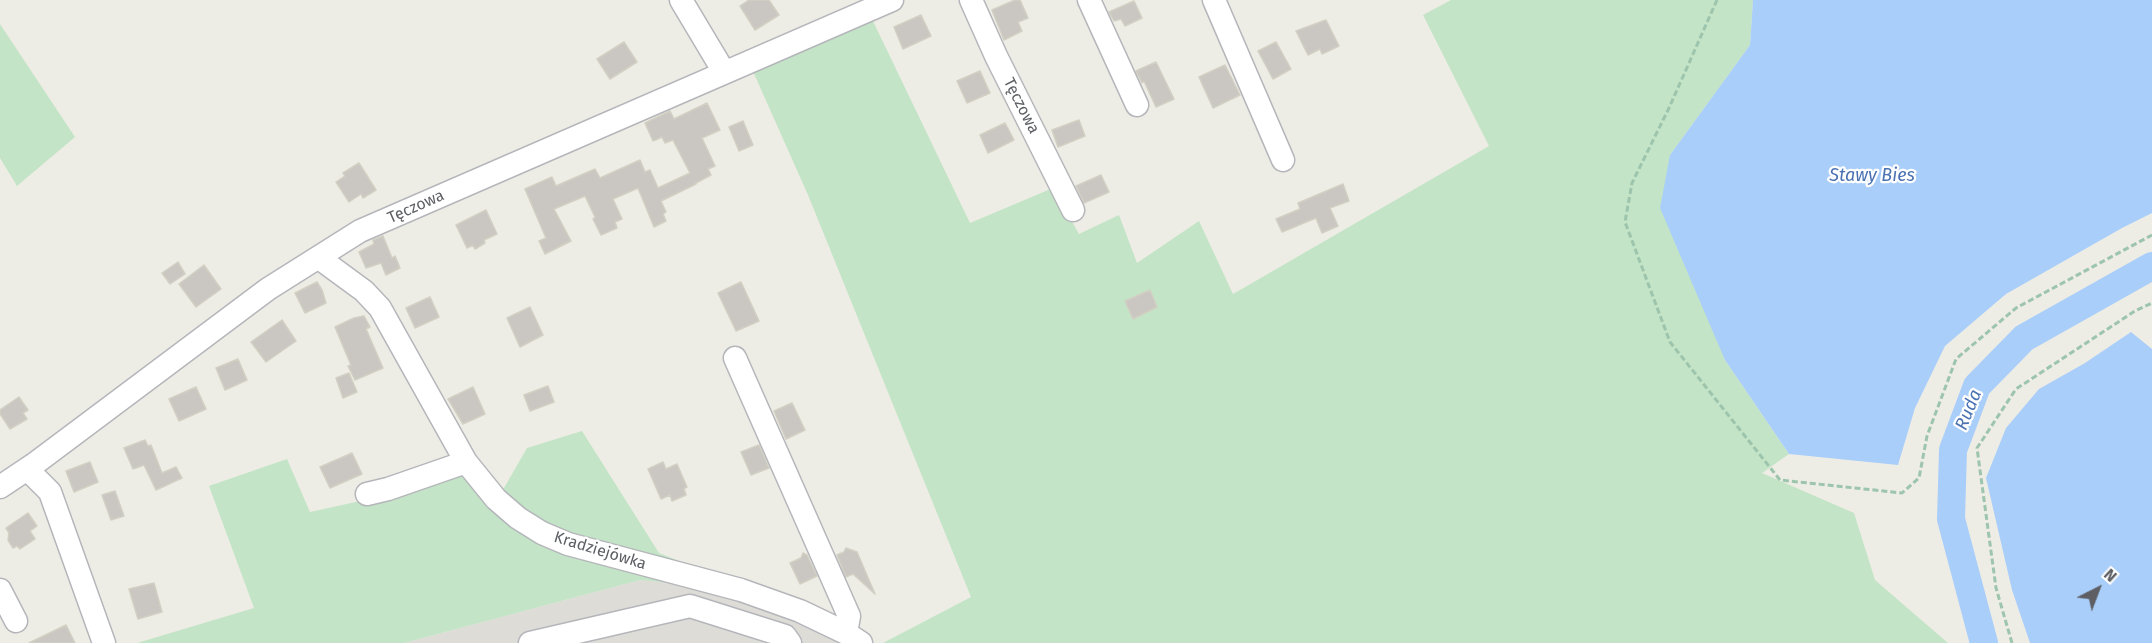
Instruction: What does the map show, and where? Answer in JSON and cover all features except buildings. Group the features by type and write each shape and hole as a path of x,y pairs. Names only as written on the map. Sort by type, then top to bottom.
{"street":[{"path":"681,0 724,72"},
{"name":"Tęczowa","path":"971,0 996,56 1073,210"},
{"path":"1089,0 1137,105"},
{"path":"1214,0 1283,160"},
{"name":"Tęczowa","path":"0,487 268,289 360,231 881,2"},
{"name":"Kradziejówka","path":"319,258 364,291 380,308 466,462 496,499 519,518 542,533 596,552 741,590 800,611 853,638"},
{"path":"735,358 849,616 853,638"},
{"path":"367,494 466,462"},
{"path":"27,469 50,492 104,643"},
{"path":"0,590 16,621"},
{"path":"530,643 690,606 785,636 790,643"}],"path":[{"path":"1717,0 1669,108 1632,183 1625,222 1670,342 1780,480 1902,493 1919,478 1926,436 1956,359 2016,308 2152,235"},
{"path":"2012,643 1996,588 1977,448 2016,389 2135,311 2152,303"}],"shaded area":[{"path":"640,580 672,583 743,601 828,635 841,643 404,643"}],"green space":[{"path":"1451,0 1753,0 1750,45 1670,155 1725,360 1789,454 1762,473 1854,513 1875,580 1948,643 883,643 971,597 808,195 751,67 872,19 970,223 1053,188 1079,234 1119,215 1137,263 1199,221 1233,294 1489,146 1423,15"},
{"path":"0,24 75,137 17,186 0,158"},
{"path":"582,431 659,553 694,567 591,545 532,520 492,487 504,488 527,448"},
{"path":"287,459 310,512 374,498 458,471 521,533 585,559 672,583 640,580 404,643 137,643 254,608 209,486"}],"water":[{"name":"Stawy Bies","path":"1753,0 2152,0 2152,213 2006,294 1945,346 1915,408 1898,465 1789,454 1725,360 1660,208 1670,155 1750,45"},
{"path":"2131,332 2152,349 2152,643 2030,643 2012,590 1986,478 2006,428 2039,389 2085,363"}],"waterway":[{"name":"Ruda","path":"1984,643 1951,519 1953,450 1977,386 2024,338 2152,266"}]}
